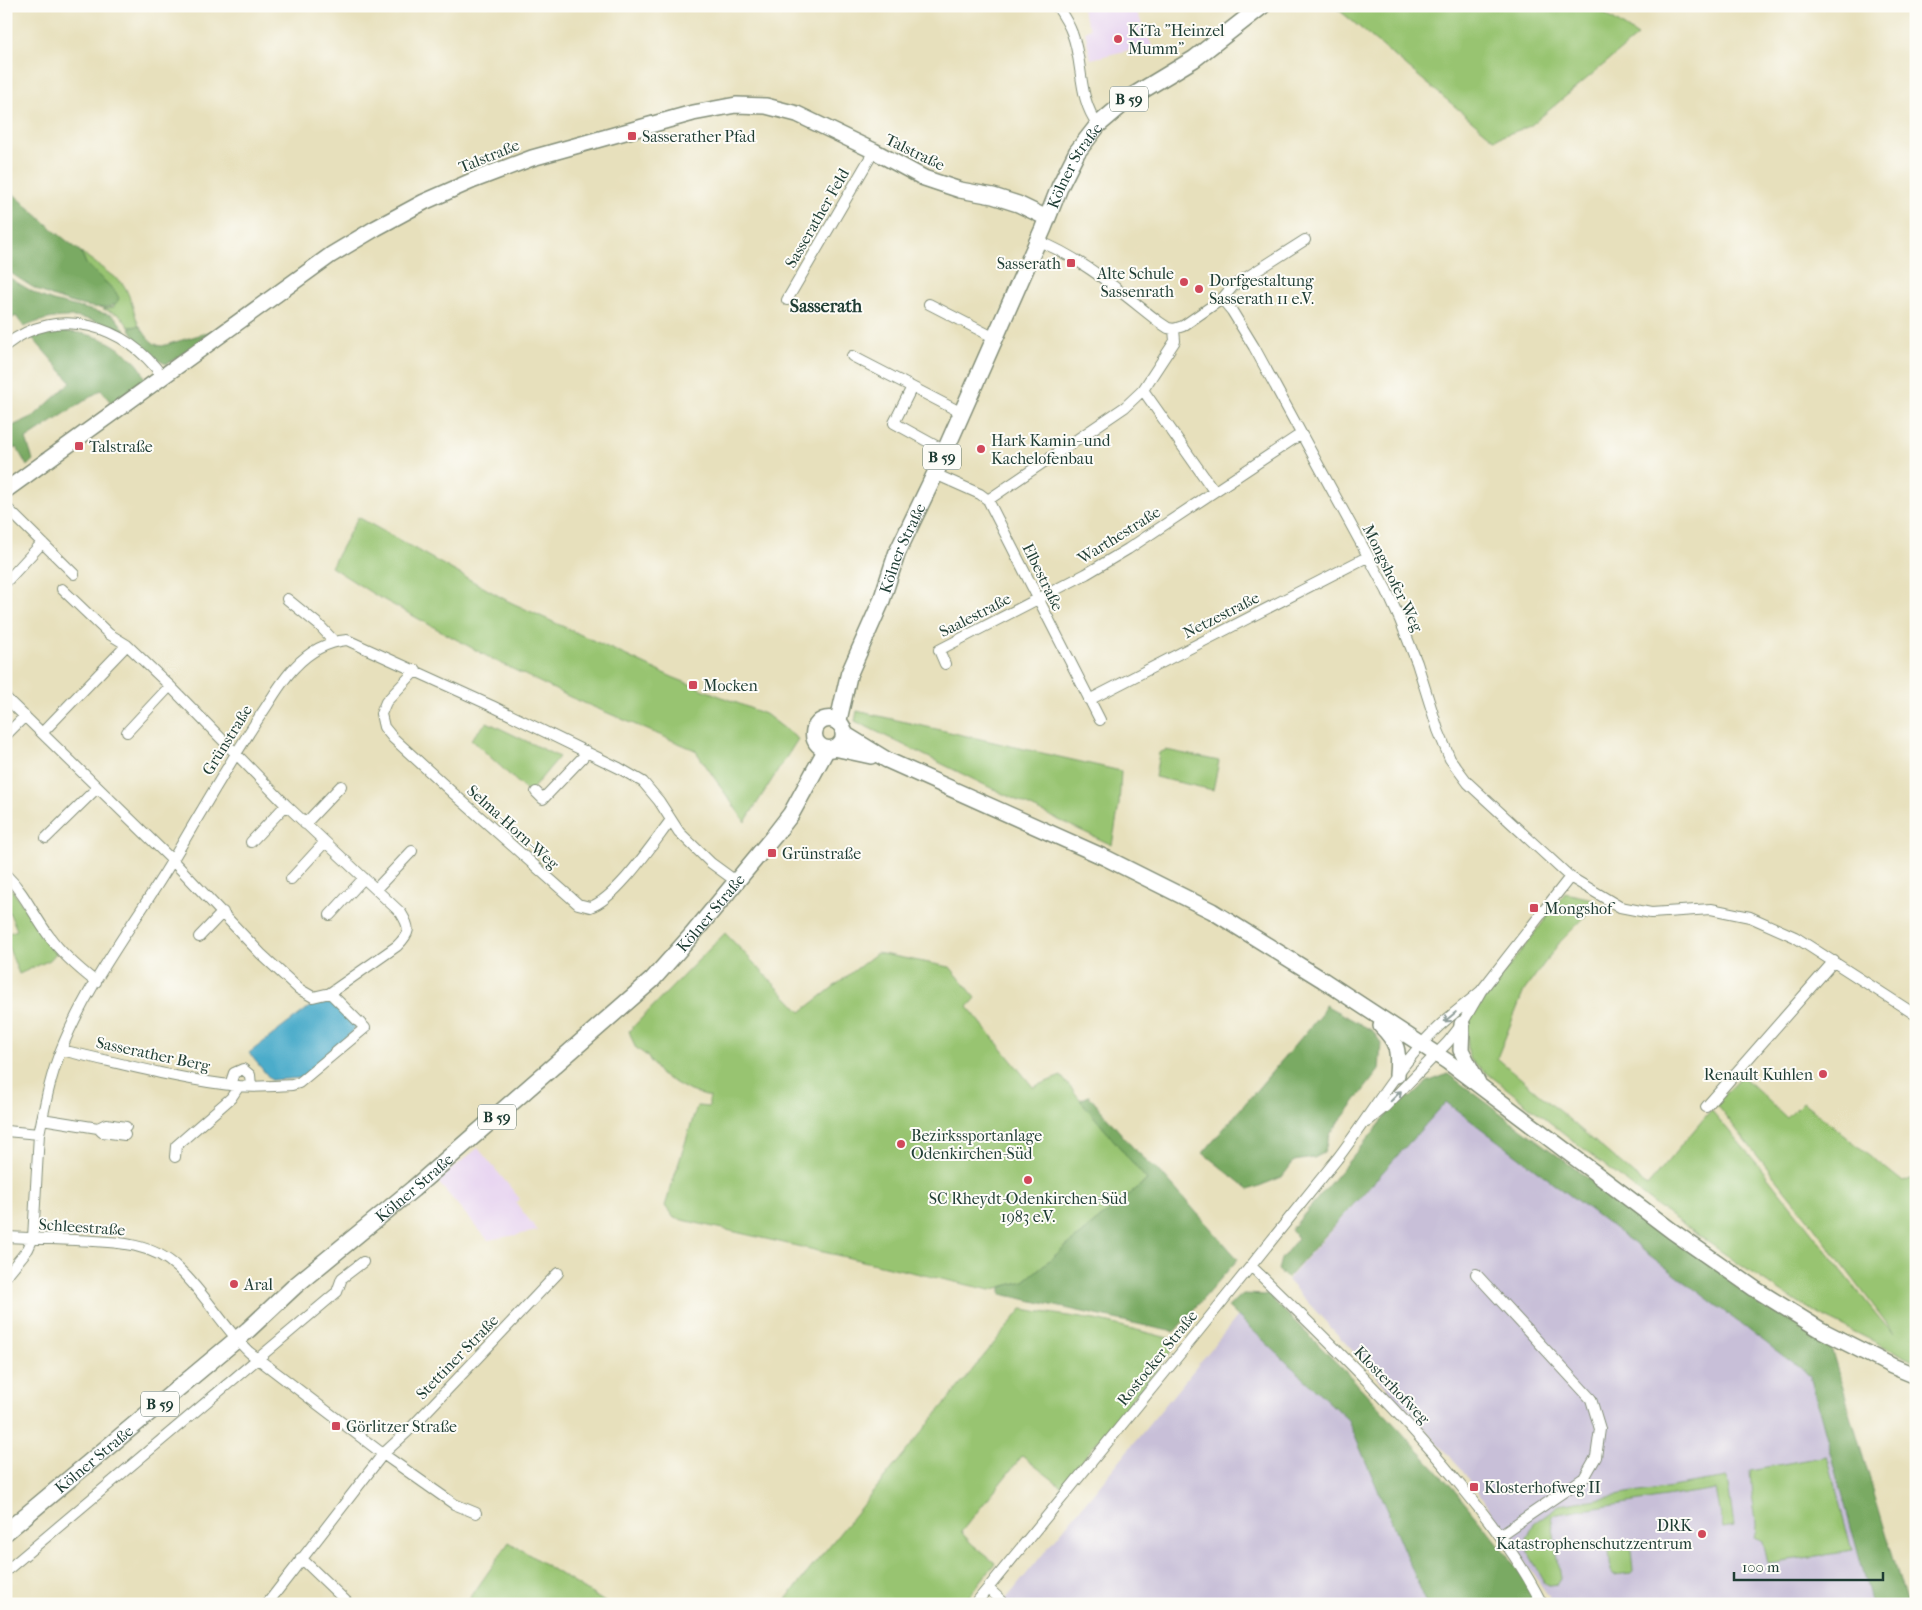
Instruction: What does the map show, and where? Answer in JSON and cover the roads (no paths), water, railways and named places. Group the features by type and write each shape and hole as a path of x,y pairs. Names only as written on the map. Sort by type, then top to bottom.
{"main road":[{"name":"Kölner Straße","path":"6,1532 236,1340 296,1285 414,1189 652,980 737,882 790,814 825,746 841,742 829,706 849,674 881,602 897,553 935,474 1038,241 1060,186 1077,152 1098,126 1130,97 1194,59 1262,6"},
{"name":"Talstraße","path":"6,490 331,255 376,228 424,202 532,158 693,113 736,105 766,106 797,114 940,184 993,196 1018,204 1047,218"},
{"name":"Kölner Straße","path":"825,746 814,738 815,729 820,722 835,725"},
{"path":"835,725 887,760 1106,858 1212,911 1323,980 1437,1055 1672,1231 1755,1290 1821,1330 1916,1376"},
{"path":"825,746 887,760"},
{"path":"1323,980 1394,1039 1398,1059 1397,1075"},
{"path":"1462,1024 1461,1050 1480,1086"}],"street":[{"path":"1057,6 1073,34 1089,114 1098,126"},
{"name":"Sasserather Feld","path":"787,300 874,152"},
{"path":"1038,241 1084,266 1110,283 1159,322 1168,328 1174,329 1183,326 1222,299 1233,286 1305,240"},
{"name":"Mongshofer Weg","path":"1222,299 1232,311 1254,347 1387,591 1417,664 1438,730 1450,759 1468,783 1570,877"},
{"path":"929,304 995,338"},
{"path":"6,345 35,328 60,324 85,324 103,328 127,341 152,362 162,376"},
{"path":"935,474 980,494 988,500 1125,408 1143,390 1175,341 1174,329"},
{"path":"852,356 962,413"},
{"path":"912,387 894,423 945,451"},
{"path":"1143,390 1214,492"},
{"name":"Warthestraße","path":"1037,600 1128,549 1301,434"},
{"name":"Elbestraße","path":"988,500 1037,600 1100,720"},
{"path":"6,507 74,574"},
{"path":"6,582 42,543"},
{"name":"Netzestraße","path":"1089,700 1367,557"},
{"path":"6,698 172,860 261,954 299,989 314,997 330,993 407,937 408,929 401,914 305,824 170,686 127,645 109,634 62,589"},
{"path":"286,599 319,625 334,641 347,640 416,670 619,768 643,782 659,801 679,832 711,862 737,882"},
{"name":"Saalestraße","path":"945,664 939,650 1037,600"},
{"name":"Grünstraße","path":"6,1276 28,1249 33,1238 39,1134 42,1119 49,1085 61,1050 78,1013 236,753 282,682 310,653 320,646 334,641"},
{"path":"42,733 127,645"},
{"name":"Selma-Horn-Weg","path":"416,670 386,702 381,714 384,727 393,738 454,794 578,904 590,907 607,897 638,863 671,820"},
{"path":"127,732 170,686"},
{"path":"6,735 25,716"},
{"path":"536,792 543,799 586,752"},
{"path":"305,824 341,786"},
{"path":"46,838 97,788"},
{"path":"251,842 286,804"},
{"path":"291,879 325,842"},
{"path":"376,889 412,851"},
{"path":"6,875 14,883 49,936 78,968 96,982"},
{"path":"1481,991 1570,877 1620,907 1651,913 1712,909 1750,917 1795,937 1916,1015"},
{"path":"330,915 364,878"},
{"path":"199,937 223,912"},
{"path":"1706,1107 1834,962"},
{"name":"Rostocker Straße","path":"1360,1128 1385,1107 1437,1055 1462,1024 1481,991"},
{"name":"Rostocker Straße","path":"975,1604 1251,1266 1360,1128 1376,1102 1421,1045 1435,1030 1481,991"},
{"name":"Sasserather Berg","path":"61,1050 167,1074 235,1085 252,1086 299,1083 365,1028 330,993"},
{"path":"175,1157 176,1146 231,1098 235,1085 234,1072 243,1069 250,1075 252,1086"},
{"path":"42,1119 98,1128 102,1132 126,1131"},
{"path":"6,1131 39,1134"},
{"name":"Schleestraße","path":"6,1237 121,1243 145,1248 162,1255 179,1268 236,1340"},
{"name":"Kölner Straße","path":"6,1571 337,1292 342,1278 363,1262"},
{"name":"Klosterhofweg","path":"1251,1266 1328,1341 1430,1448 1500,1535 1542,1604"},
{"name":"Stettiner Straße","path":"267,1604 383,1454 407,1432 558,1273"},
{"path":"1476,1274 1591,1399 1600,1429 1596,1457 1584,1478 1500,1535"},
{"path":"236,1340 257,1359 383,1454 454,1504 476,1513"},
{"path":"301,1558 349,1604"},
{"path":"988,1588 1005,1604"}],"water":[{"path":"330,1001 355,1024 354,1030 302,1078 271,1080 249,1053 316,1002"}],"place":[{"name":"KiTa \"Heinzel Mumm\"","path":"1118,39"},
{"name":"Sasserather Pfad","path":"632,136"},
{"name":"Sasserath","path":"1071,263"},
{"name":"Alte Schule Sassenrath","path":"1184,282"},
{"name":"Dorfgestaltung Sasserath 11 e.V.","path":"1199,289"},
{"name":"Talstraße","path":"79,446"},
{"name":"Hark Kamin- und Kachelofenbau","path":"981,449"},
{"name":"Mocken","path":"693,685"},
{"name":"Grünstraße","path":"772,853"},
{"name":"Mongshof","path":"1534,908"},
{"name":"Renault Kuhlen","path":"1823,1074"},
{"name":"Bezirkssportanlage Odenkirchen-Süd","path":"901,1144"},
{"name":"SC Rheydt-Odenkirchen-Süd 1983 e.V.","path":"1028,1180"},
{"name":"Aral","path":"234,1284"},
{"name":"Görlitzer Straße","path":"336,1426"},
{"name":"Klosterhofweg II","path":"1474,1487"},
{"name":"DRK Katastrophenschutzzentrum","path":"1702,1534"}],"district":[{"name":"Sasserath","path":"826,306"}]}
